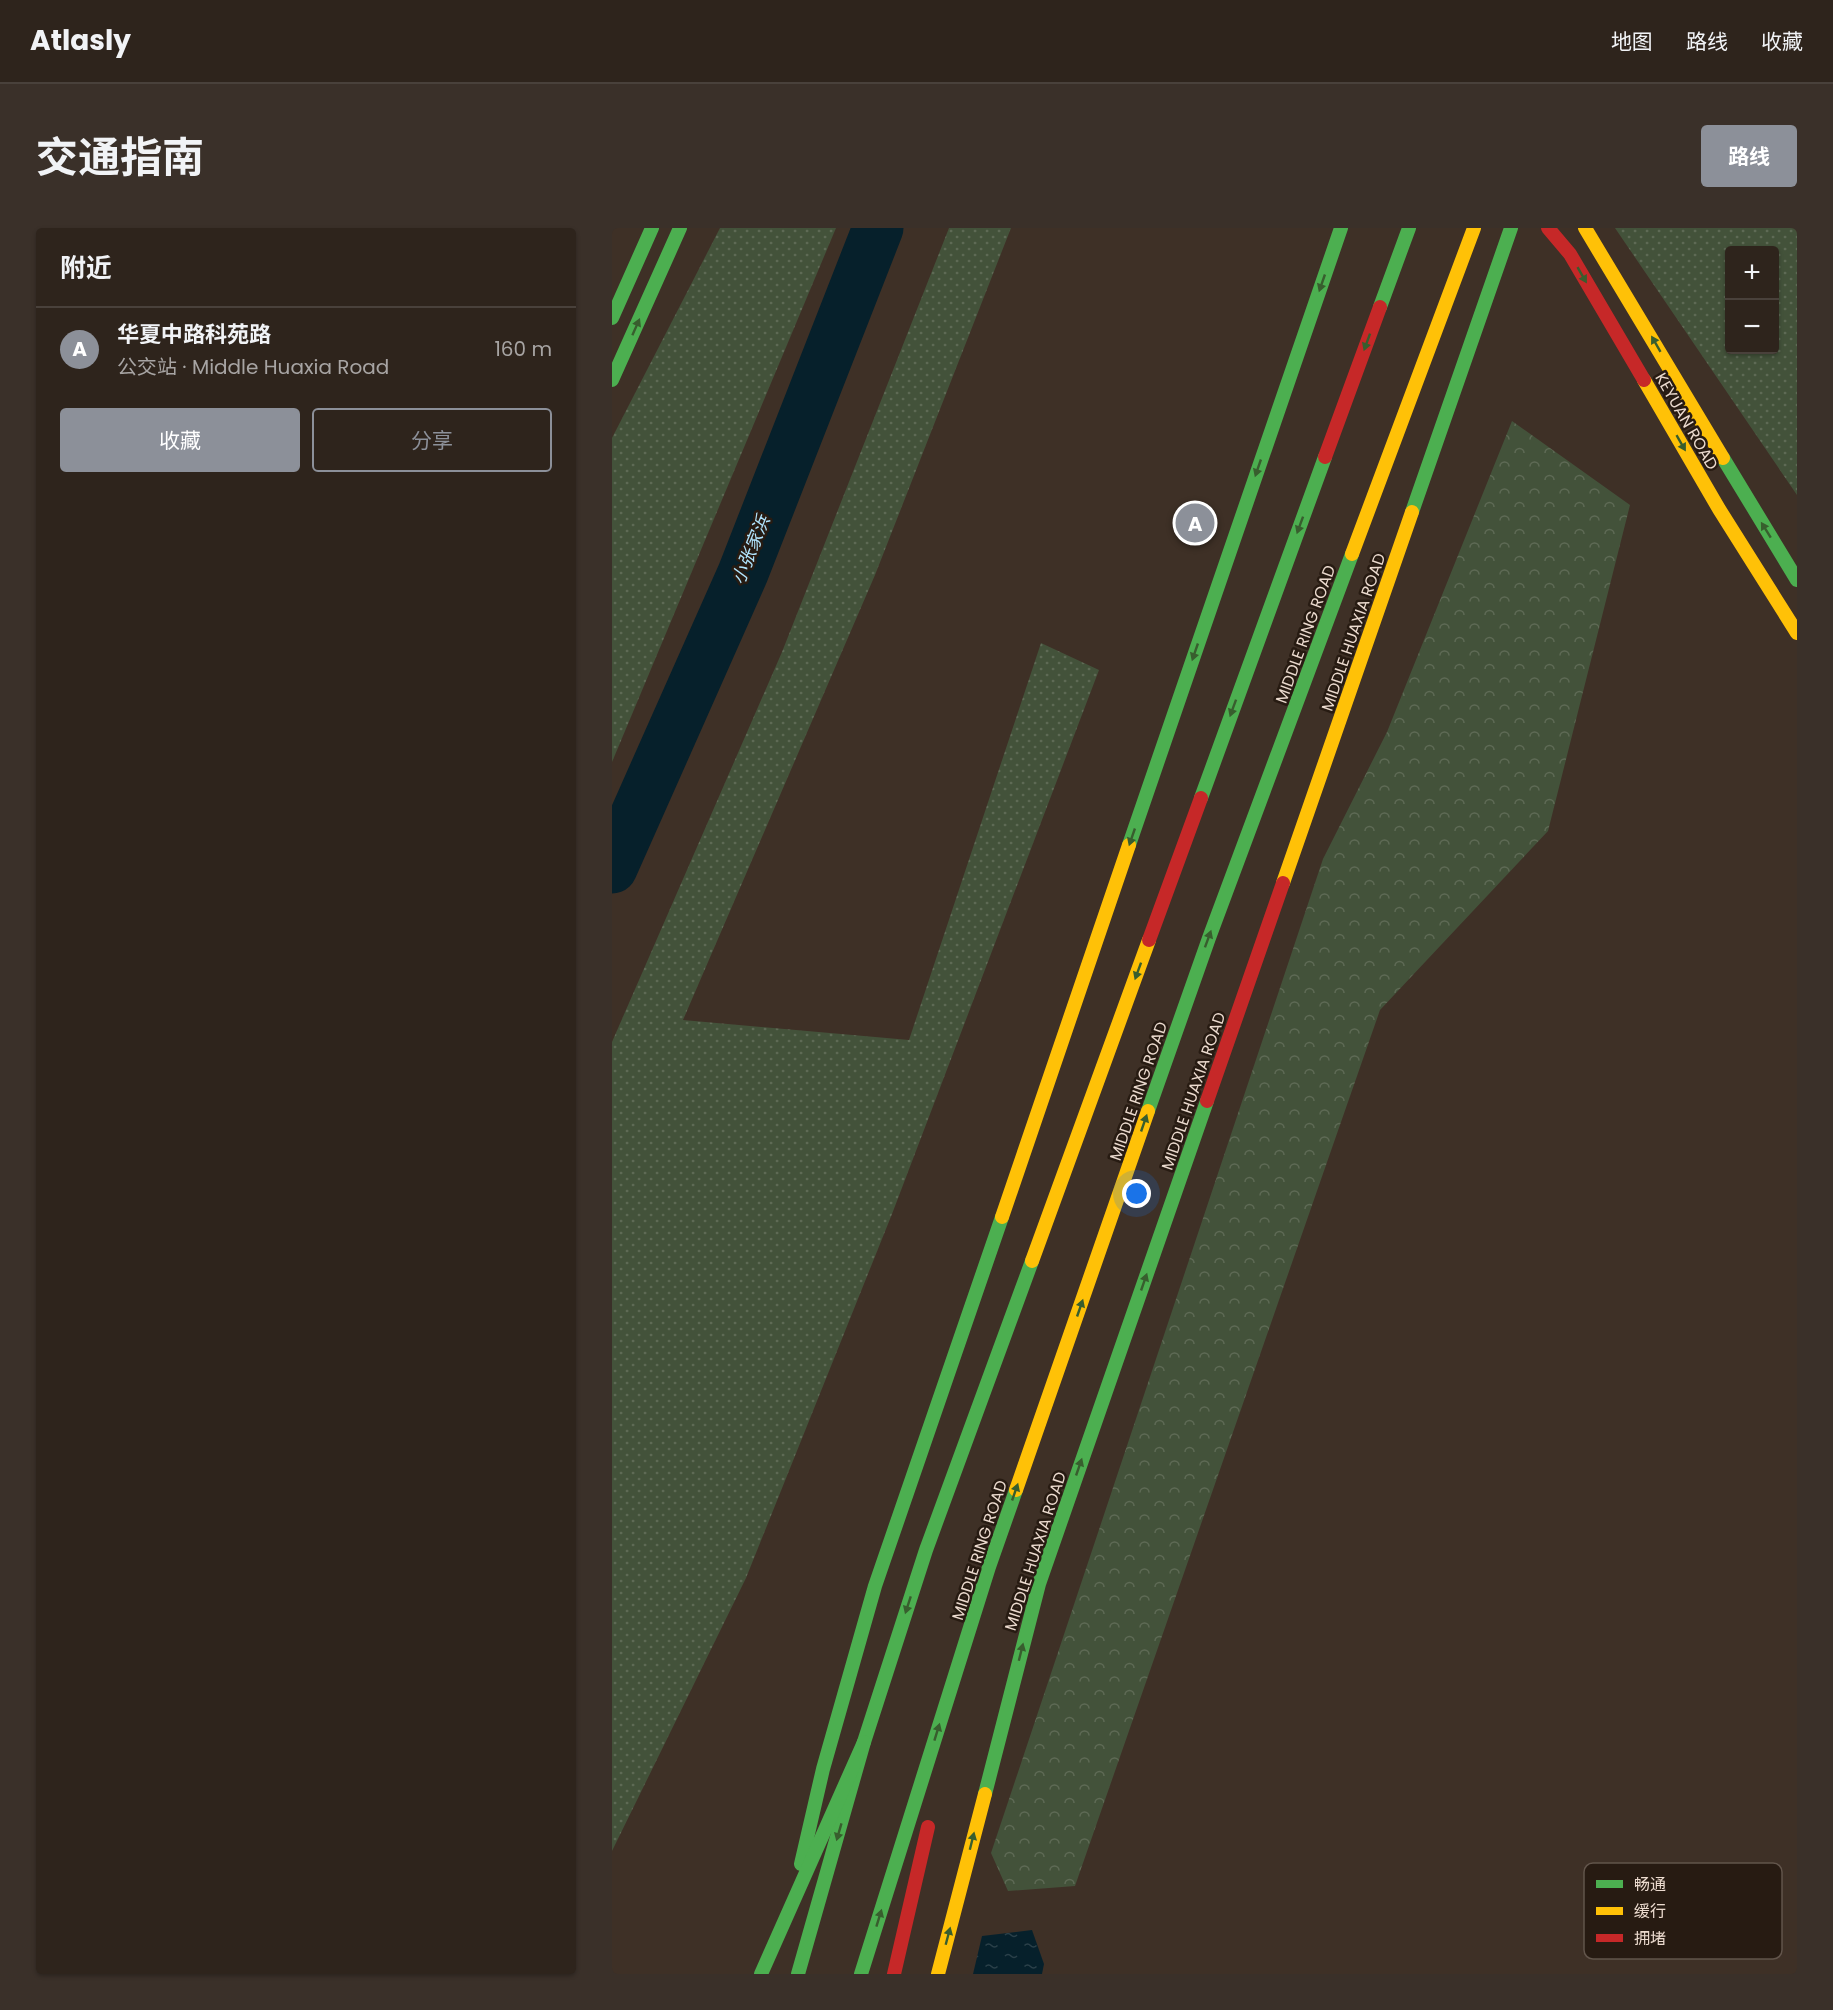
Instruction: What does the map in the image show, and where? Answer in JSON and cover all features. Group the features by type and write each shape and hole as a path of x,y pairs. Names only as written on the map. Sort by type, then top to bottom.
{"main road":[{"path":"612,318 652,228"},
{"path":"612,380 680,228"},
{"path":"775,1974 823,1769 875,1586 1341,228"},
{"path":"798,1974 864,1742 926,1550 1409,228"},
{"name":"MIDDLE RING ROAD","path":"861,1974 989,1567 1209,939 1474,228"},
{"name":"MIDDLE HUAXIA ROAD","path":"938,1974 1039,1584 1510,228"},
{"name":"KEYUAN ROAD","path":"1548,228 1570,254 1719,509 1797,633"},
{"name":"KEYUAN ROAD","path":"1585,228 1797,580"},
{"path":"946,1751 989,1567"},
{"path":"761,1974 864,1742"},
{"path":"894,1974 933,1809"}],"green space":[{"path":"720,228 836,228 612,762 612,438"},
{"path":"949,228 1011,228 875,575 683,1020 909,1040 1041,643 1099,670 892,1214 746,1578 612,1851 612,1042 782,652"},
{"path":"1615,228 1797,228 1797,495"},
{"path":"1512,421 1630,505 1548,831 1380,1010 1075,1886 1008,1891 991,1853 1323,859 1387,732"}],"water":[{"path":"1032,1930 1044,1964 1042,1974 973,1974 982,1936"}],"waterway":[{"name":"小张家浜","path":"612,868 743,573 878,228"}],"traffic: fast":[{"path":"612,318 652,228"},
{"path":"612,380 680,228"},
{"path":"1129,845 1341,228"},
{"path":"1380,307 1409,228"},
{"path":"1412,512 1511,228"},
{"path":"1201,798 1325,457"},
{"path":"1723,458 1797,580"},
{"path":"1148,1111 1209,938 1352,554"},
{"path":"985,1794 1039,1584 1207,1101"},
{"path":"801,1864 823,1769 875,1586 1002,1217"},
{"path":"798,1974 864,1742 926,1550 1032,1261"},
{"path":"861,1974 989,1567 1016,1490"},
{"path":"761,1974 864,1742"}],"traffic: slow":[{"path":"1352,554 1474,228"},
{"path":"1585,228 1723,458"},
{"path":"1644,380 1719,509 1797,633"},
{"path":"1283,883 1412,512"},
{"path":"1002,1217 1129,845"},
{"path":"1032,1261 1149,940"},
{"path":"1016,1490 1148,1111"},
{"path":"938,1974 985,1794"}],"traffic: jam":[{"path":"1548,228 1570,254 1644,380"},
{"path":"1325,457 1380,307"},
{"path":"1149,940 1201,798"},
{"path":"1207,1101 1283,883"},
{"path":"894,1974 928,1827"}],"place":[{"name":"华夏中路科苑路","path":"1195,523"}]}
